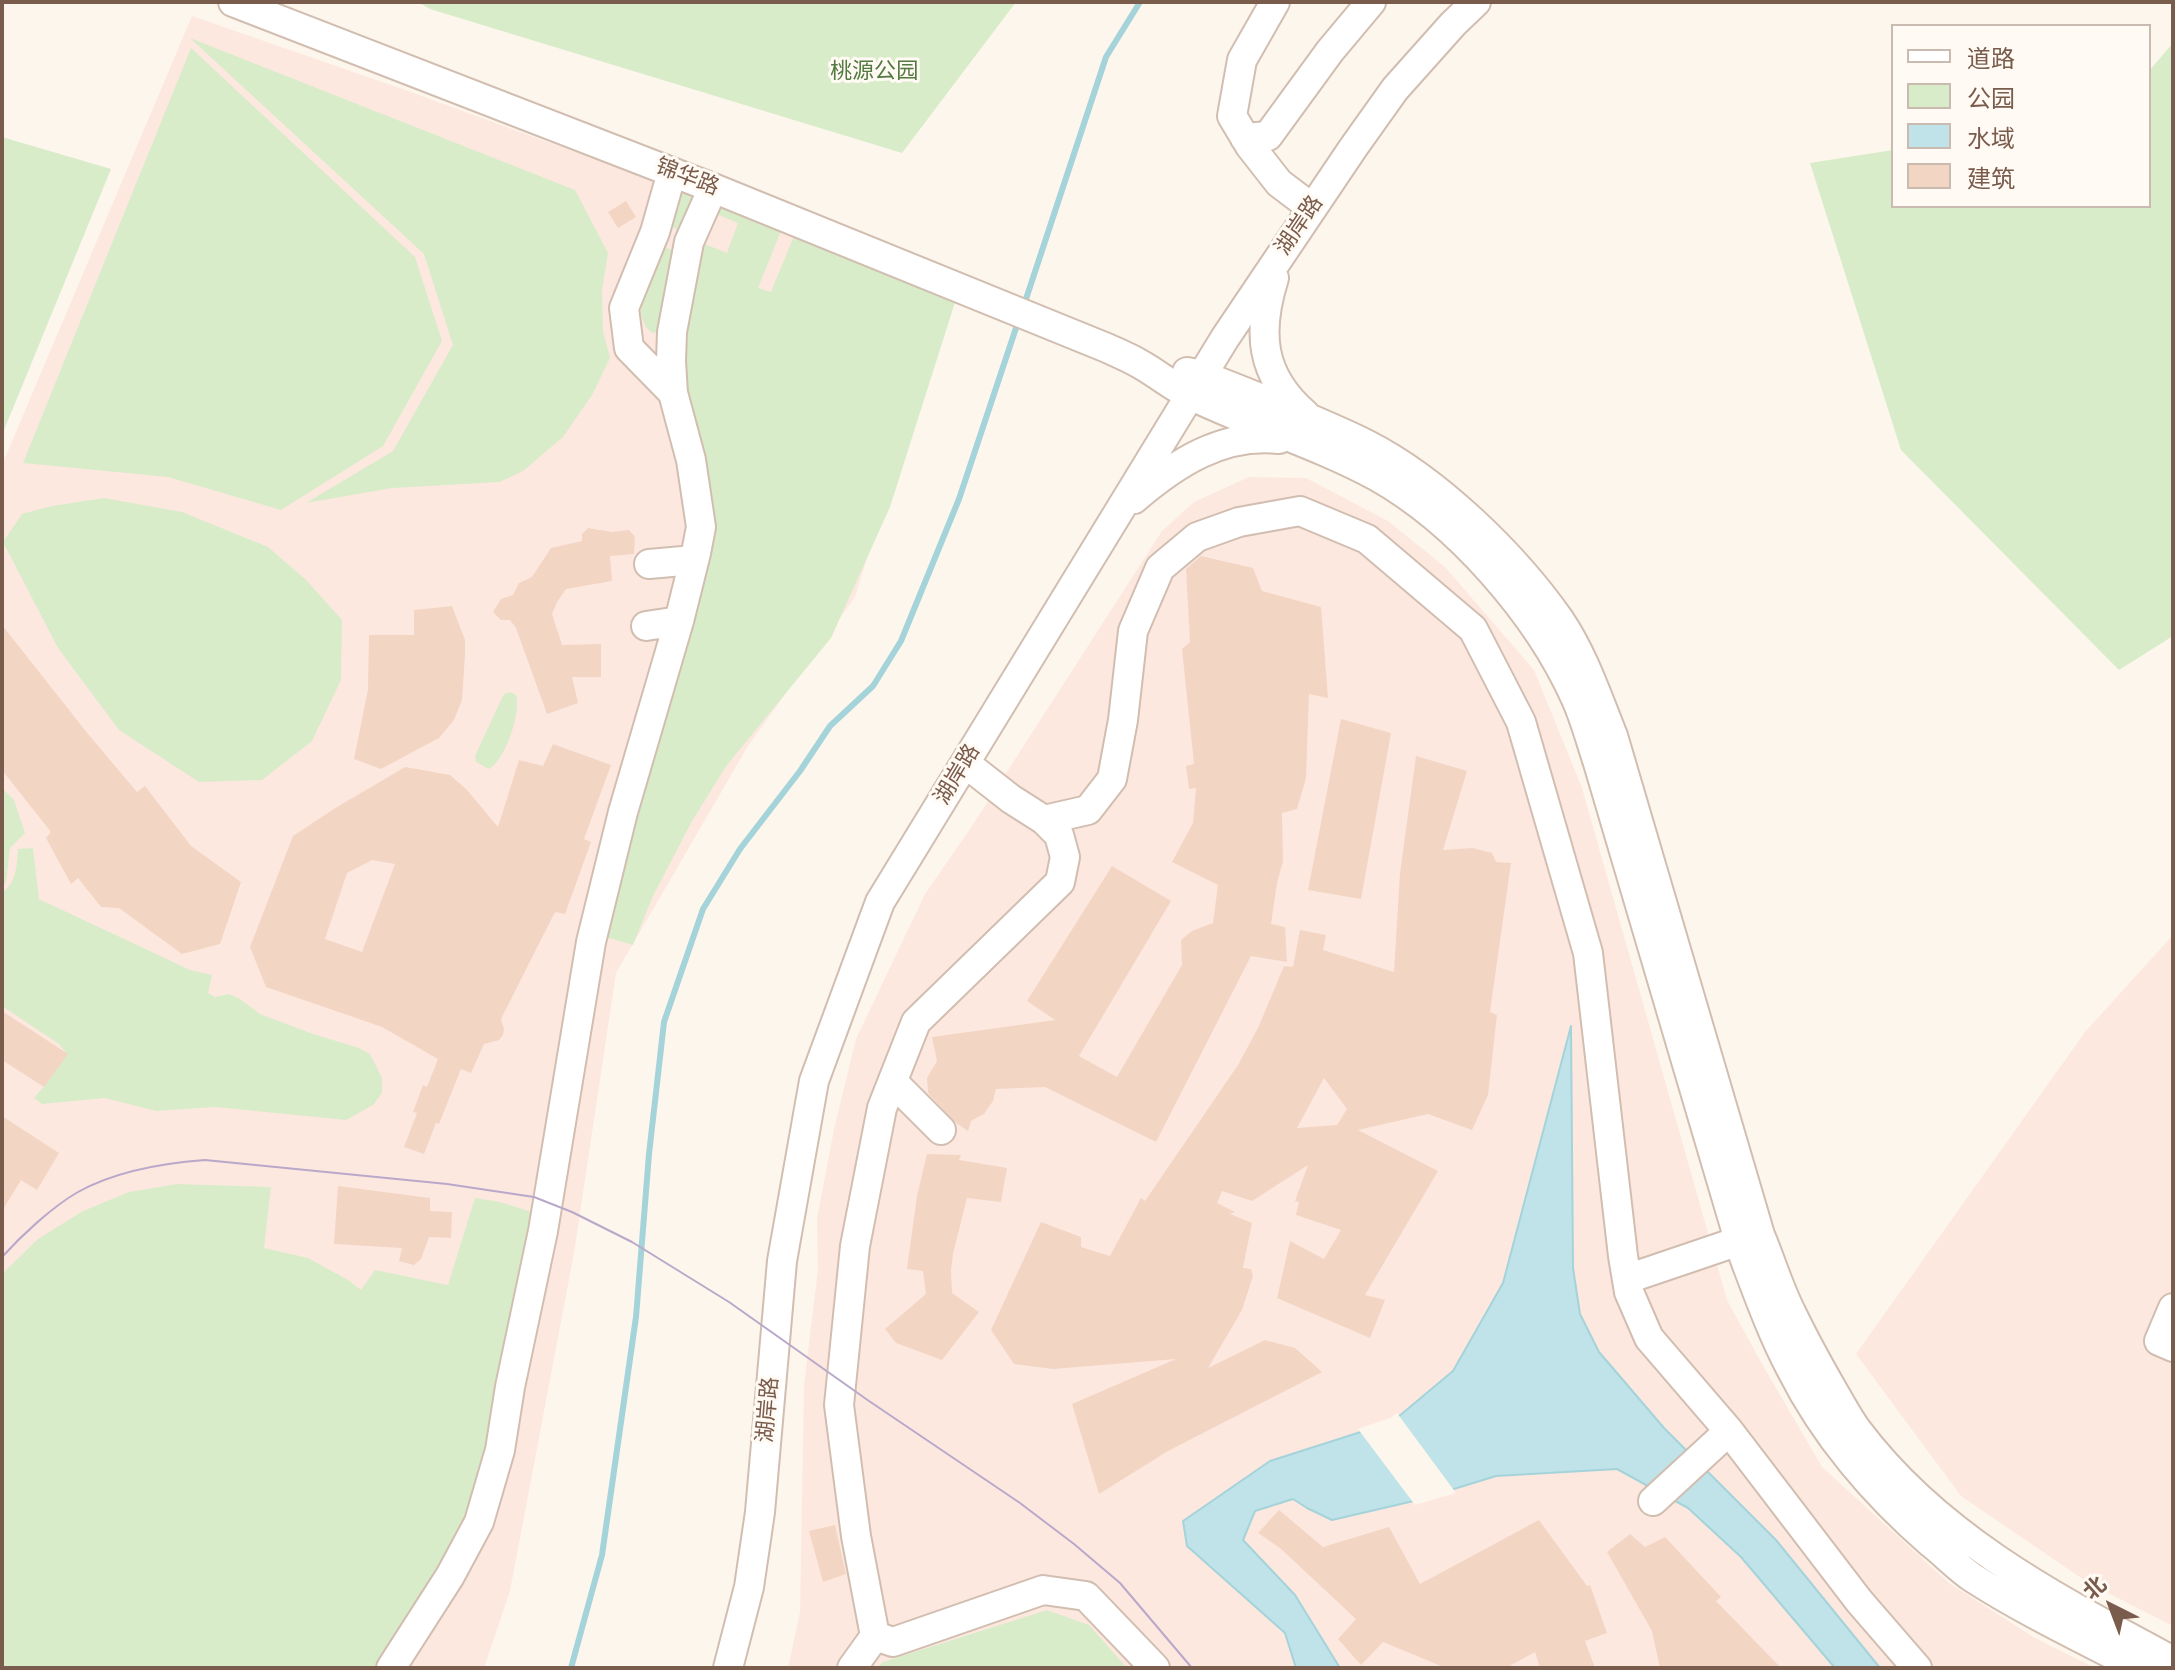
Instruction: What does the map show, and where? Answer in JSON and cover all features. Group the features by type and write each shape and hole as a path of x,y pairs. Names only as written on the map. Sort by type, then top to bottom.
{"street":[{"name":"锦华路","path":"233,2 713,188 1310,433"},
{"path":"1275,2 1242,60 1232,116 1279,183 1312,208"},
{"path":"1245,138 1268,136 1330,51 1371,2"},
{"name":"湖岸路","path":"728,1668 749,1587 760,1512 782,1261 814,1081 880,902 1196,385 1286,247 1395,89 1476,2"},
{"path":"672,172 655,232 624,308 629,348 673,393"},
{"path":"391,1668 450,1576 479,1522 500,1450 543,1231 575,974 591,942 623,812 694,560 701,527 691,460 673,393 672,332 689,242 713,188"},
{"path":"655,232 689,242"},
{"path":"1286,247 1265,314 1265,353 1275,376 1310,433 1413,501 1456,535 1499,579 1545,642 1577,700 1739,1241 1791,1370 1821,1420 1869,1484 1918,1532 1970,1576 2023,1608 2139,1668"},
{"path":"1119,513 1166,475 1205,451 1246,438 1310,433 1366,444 1420,476 1471,520 1517,568 1559,620 1585,665 1613,736 1760,1235 1790,1311 1856,1430 1898,1478 1952,1528 2013,1572 2173,1661"},
{"path":"1044,820 1088,810 1112,779 1123,720 1133,631 1160,568 1197,537 1239,522 1300,511 1367,539 1473,629 1521,722 1588,953 1629,1292 1649,1338 1729,1431 1859,1601 1917,1668"},
{"path":"649,564 694,560"},
{"path":"646,626 679,621"},
{"path":"852,1668 875,1636 858,1548 839,1405 855,1246 882,1108 916,1022 1060,882 1065,857 1059,835 1044,820 965,763"},
{"path":"893,1082 941,1130"},
{"path":"1627,1279 1739,1241"},
{"path":"2173,1308 2159,1341 2173,1347"},
{"path":"1653,1501 1729,1431"},
{"path":"875,1636 893,1642 1043,1590 1086,1596 1155,1668"}],"shaded area":[{"path":"192,16 690,194 947,299 855,597 748,746 616,973 574,1253 510,1591 484,1668 2,1668 2,465"},
{"path":"1249,477 1306,478 1388,521 1445,567 1534,670 1582,788 1727,1300 1762,1364 1822,1467 1949,1583 2035,1638 2095,1668 788,1668 800,1612 804,1385 818,1269 817,1219 834,1129 856,1039 925,894 1162,531 1194,502"},
{"path":"2173,935 2173,1626 2090,1584 1961,1496 1856,1354 2085,1032"}],"green space":[{"name":"桃源公园","path":"418,2 1016,2 902,153 430,9"},
{"path":"190,38 575,190 608,253 602,290 603,331 610,358 592,395 563,437 523,471 500,482 392,488 306,503 393,451 453,345 424,254"},
{"path":"2173,43 2173,636 2119,670 1901,450 1810,163 1891,150 1891,208 2151,208 2151,69"},
{"path":"191,48 415,257 442,341 383,446 281,510 168,477 23,463"},
{"path":"2,137 111,169 2,435"},
{"path":"686,190 695,196 682,229 677,230 669,223 677,200"},
{"path":"719,200 783,226 758,288 771,292 796,231 957,296 890,507 831,638 727,765 692,821 652,898 633,945 605,937 622,865 705,580 711,527 686,361 689,305 702,243 727,253 738,223 714,213"},
{"path":"665,247 672,250 675,262 659,331 653,333 645,326 641,305 659,250"},
{"path":"104,498 182,512 268,547 306,580 342,620 341,680 312,741 262,780 199,782 119,730 58,648 3,542 22,514"},
{"path":"510,692 516,695 517,703 514,724 501,756 489,769 476,762 475,756 504,694"},
{"path":"2,788 14,800 25,833 10,848 6,883 2,885"},
{"path":"33,848 39,899 190,970 212,975 208,993 215,997 229,994 260,1014 370,1054 382,1078 382,1093 373,1105 346,1120 215,1107 156,1111 105,1098 42,1104 34,1098 67,1054 59,1044 2,1006 2,893 13,879 18,849"},
{"path":"177,1184 271,1187 264,1248 308,1258 361,1290 375,1270 448,1285 475,1198 538,1214 480,1484 465,1528 379,1668 2,1668 2,1274 38,1239 83,1211 129,1192"},
{"path":"1047,1610 1089,1625 1127,1668 877,1668 883,1662"}],"water":[{"path":"1571,1026 1573,1268 1580,1314 1599,1352 1664,1428 1776,1540 1880,1668 1835,1668 1741,1557 1688,1508 1617,1469 1496,1476 1418,1500 1332,1520 1293,1499 1255,1511 1243,1540 1295,1595 1340,1668 1296,1668 1285,1633 1187,1546 1183,1521 1270,1461 1392,1422 1453,1371 1503,1283"}],"pier":[{"path":"1397,1413 1456,1493 1415,1505 1358,1429"}],"building":[{"path":"626,201 636,217 618,228 608,212"},
{"path":"588,528 612,532 629,530 635,537 634,554 610,556 612,581 566,589 557,602 552,614 562,645 601,644 601,677 572,677 578,703 547,714 516,628 510,620 501,620 493,612 501,599 513,595 519,583 532,577 551,548 582,541 582,534"},
{"path":"1201,556 1253,568 1262,591 1321,607 1328,698 1309,694 1306,778 1297,809 1282,813 1283,861 1271,924 1285,927 1287,962 1251,956 1156,1142 1045,1087 996,1089 993,1101 984,1114 971,1121 968,1131 956,1123 928,1093 927,1078 937,1061 932,1037 1055,1020 1027,1001 1112,866 1171,901 1079,1056 1117,1077 1182,965 1181,940 1192,931 1213,923 1218,885 1172,862 1193,823 1196,788 1189,789 1186,766 1194,764 1182,649 1190,642 1186,569"},
{"path":"452,606 465,640 462,700 454,720 439,738 381,769 354,759 368,689 369,635 414,635 414,610"},
{"path":"2,625 137,792 145,786 191,846 241,882 220,944 182,954 119,908 101,907 78,878 71,884 46,838 51,832 2,770"},
{"path":"1341,719 1391,733 1361,899 1308,890"},
{"path":"553,744 611,765 584,839 591,842 565,914 555,912 501,1019 503,1035 499,1040 484,1044 471,1073 461,1069 424,1154 404,1147 417,1113 413,1112 423,1085 427,1087 438,1059 382,1027 266,987 250,947 293,836 337,807 405,767 450,775 498,827 519,760 543,766","holes":["372,860 395,864 362,952 325,939 347,873"]},
{"path":"1416,756 1467,771 1443,850 1473,848 1492,853 1496,862 1511,863 1490,1012 1497,1015 1488,1095 1472,1130 1428,1114 1358,1130 1438,1171 1365,1295 1385,1300 1370,1338 1277,1298 1290,1241 1324,1259 1341,1230 1296,1215 1299,1202 1295,1201 1308,1165 1252,1201 1222,1191 1217,1203 1235,1212 1230,1214 1252,1223 1243,1268 1251,1269 1253,1276 1242,1310 1208,1368 1265,1340 1295,1348 1322,1372 1168,1451 1099,1494 1072,1404 1176,1359 1053,1369 1014,1364 991,1330 1041,1222 1081,1237 1081,1247 1110,1256 1141,1198 1145,1201 1238,1065 1258,1028 1284,966 1293,967 1300,930 1326,935 1323,950 1394,972 1400,873","holes":["1324,1078 1347,1109 1337,1125 1297,1128"]},
{"path":"2,1011 68,1054 44,1087 2,1060"},
{"path":"2,1116 59,1153 37,1190 21,1180 2,1211"},
{"path":"927,1154 961,1155 959,1160 1007,1168 1001,1202 967,1198 953,1254 952,1293 979,1312 942,1360 896,1343 885,1329 926,1294 923,1271 907,1269 917,1196"},
{"path":"338,1186 430,1198 430,1211 452,1212 451,1238 429,1237 421,1259 414,1265 399,1261 402,1248 334,1244"},
{"path":"1279,1510 1323,1547 1389,1527 1420,1584 1539,1520 1587,1586 1590,1585 1607,1633 1585,1641 1595,1668 1540,1668 1535,1652 1506,1668 1446,1668 1383,1642 1361,1665 1338,1639 1356,1619 1280,1548 1258,1533"},
{"path":"835,1525 846,1574 823,1582 809,1531"},
{"path":"1630,1534 1645,1547 1665,1537 1721,1597 1716,1601 1781,1668 1660,1668 1652,1631 1607,1552"}],"waterway":[{"path":"1023,308 1106,57 1140,2"},
{"path":"571,1668 602,1555 636,1317 649,1154 664,1022 703,909 740,849 830,726 873,686 901,641 959,499 1018,322"}],"tram line":[{"path":"2,1257 38,1222 78,1192 123,1174 189,1161 205,1160 447,1184 534,1197 632,1242 729,1302 1020,1503 1120,1583 1192,1668"}]}
